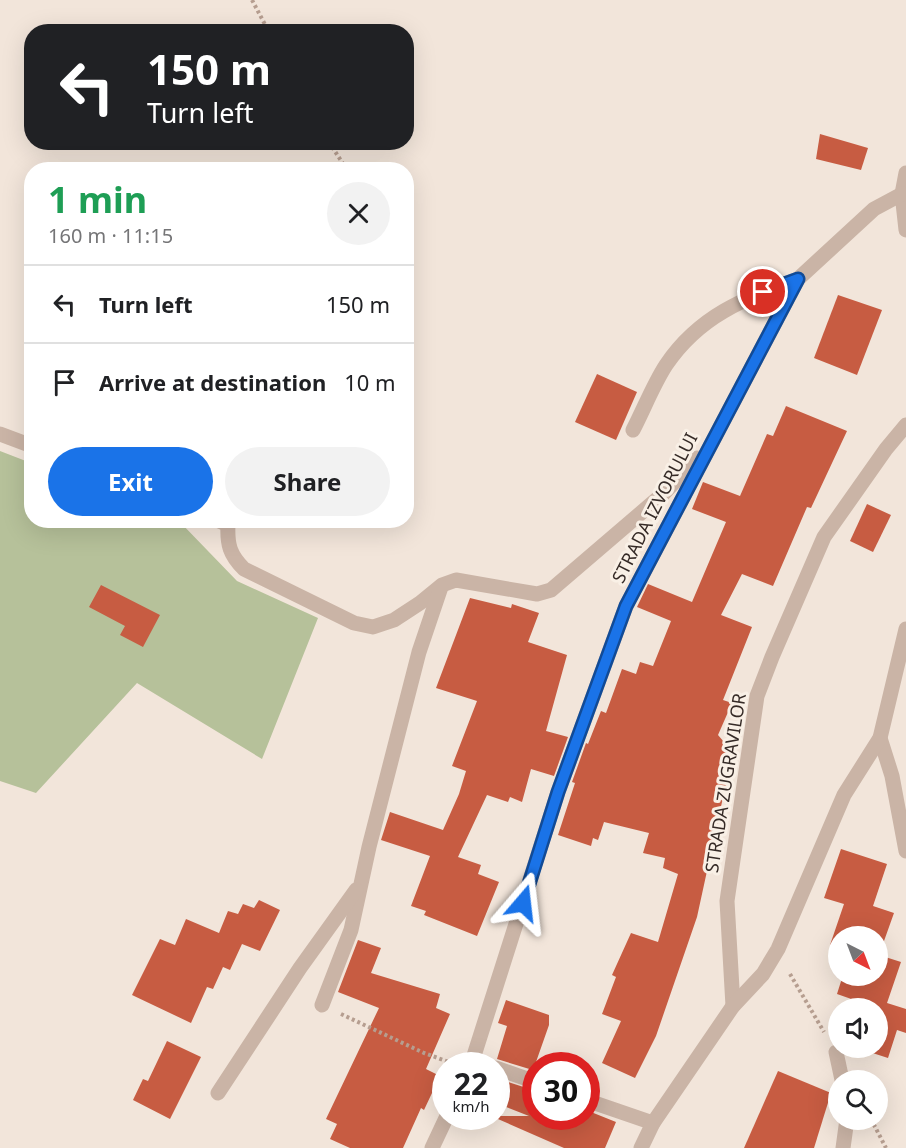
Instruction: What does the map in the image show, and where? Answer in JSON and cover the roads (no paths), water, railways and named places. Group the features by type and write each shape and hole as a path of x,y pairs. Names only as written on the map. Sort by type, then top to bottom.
{"street":[{"path":"906,173 902,194 906,230"},
{"name":"STRADA IZVORULUI","path":"480,1052 558,792 626,606 798,279 874,209 902,194"},
{"path":"633,430 665,366 686,339 709,319 746,298 798,279"},
{"name":"STRADA ZUGRAVILOR","path":"733,1006 727,901 758,696 772,657 824,537 886,448 906,425"},
{"path":"0,434 24,443"},
{"path":"228,528 227,544 233,559 244,569 354,623 373,627 394,620 442,585 456,580 537,594 551,590 663,494 709,445"},
{"path":"322,1005 351,930 419,652 442,585"},
{"path":"641,1148 653,1123 733,1006 763,974 778,949 844,795 880,738 906,629"},
{"path":"880,738 892,776 906,851"},
{"path":"218,1093 300,968 361,884"},
{"path":"600,1105 653,1123"},
{"path":"432,1148 440,1130"},
{"path":"843,1148 846,1130"}]}
